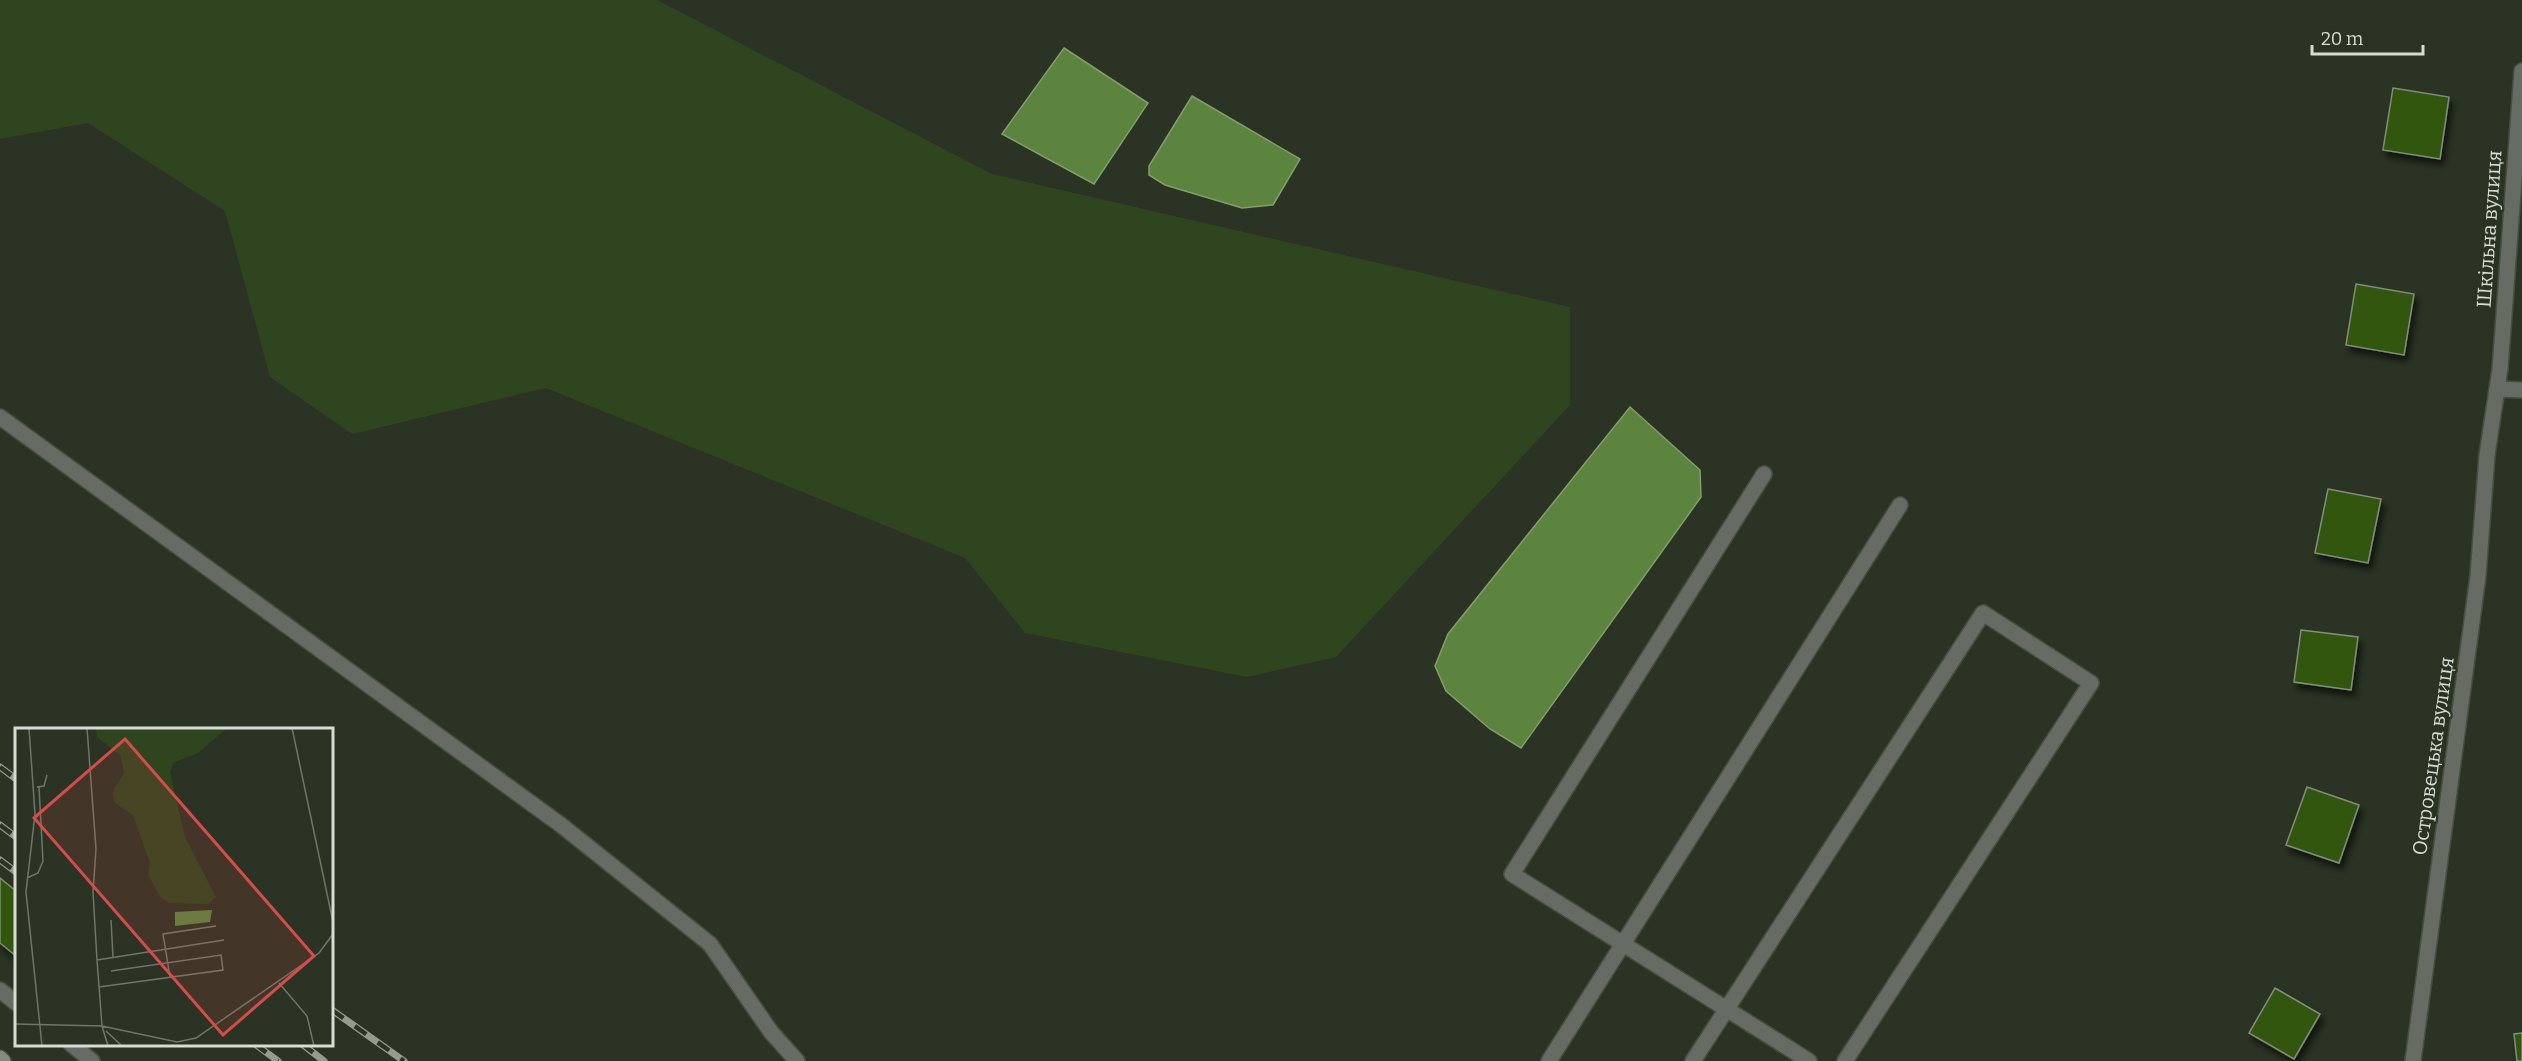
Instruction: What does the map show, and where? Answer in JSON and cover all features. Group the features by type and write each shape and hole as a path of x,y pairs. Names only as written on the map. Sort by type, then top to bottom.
{"street":[{"name":"Шкільна вулиця","path":"2487,455 2497,389 2522,71"},
{"path":"2497,389 2522,390"},
{"path":"0,417 561,825 710,944 771,1032 796,1061"},
{"name":"Островецька вулиця","path":"2413,1061 2478,576 2487,455"},
{"path":"1764,474 1512,874 1809,1061"},
{"path":"1549,1061 1900,505"},
{"path":"1693,1061 1983,613 2091,683 1845,1061"},
{"path":"0,990 15,1002"},
{"path":"73,1046 92,1061"}],"shaded area":[{"path":"0,0 657,0 992,174 1570,307 1570,405 1336,657 1247,677 1025,633 965,558 546,388 352,434 270,377 225,211 88,123 0,139"},
{"path":"1064,48 1148,103 1094,184 1002,134"},
{"path":"1192,96 1300,159 1273,205 1242,208 1165,185 1149,175 1149,166"},
{"path":"1630,407 1700,470 1701,497 1521,748 1490,729 1446,691 1435,666 1448,634"}],"building":[{"path":"2393,88 2449,97 2440,159 2383,150"},
{"path":"2356,284 2414,294 2404,355 2346,345"},
{"path":"2328,489 2381,499 2368,563 2315,553"},
{"path":"2301,630 2358,637 2351,690 2294,682"},
{"path":"2307,787 2359,805 2339,863 2286,845"},
{"path":"0,878 15,890 15,955 0,943"},
{"path":"2275,988 2320,1014 2294,1059 2249,1033"},
{"path":"2522,1033 2522,1061 2517,1061 2514,1034"}],"railway":[{"path":"0,767 15,778"},
{"path":"0,825 15,836"},
{"path":"0,860 15,871"},
{"path":"333,1011 404,1061"},
{"path":"258,1046 278,1061"},
{"path":"305,1046 324,1061"}]}
